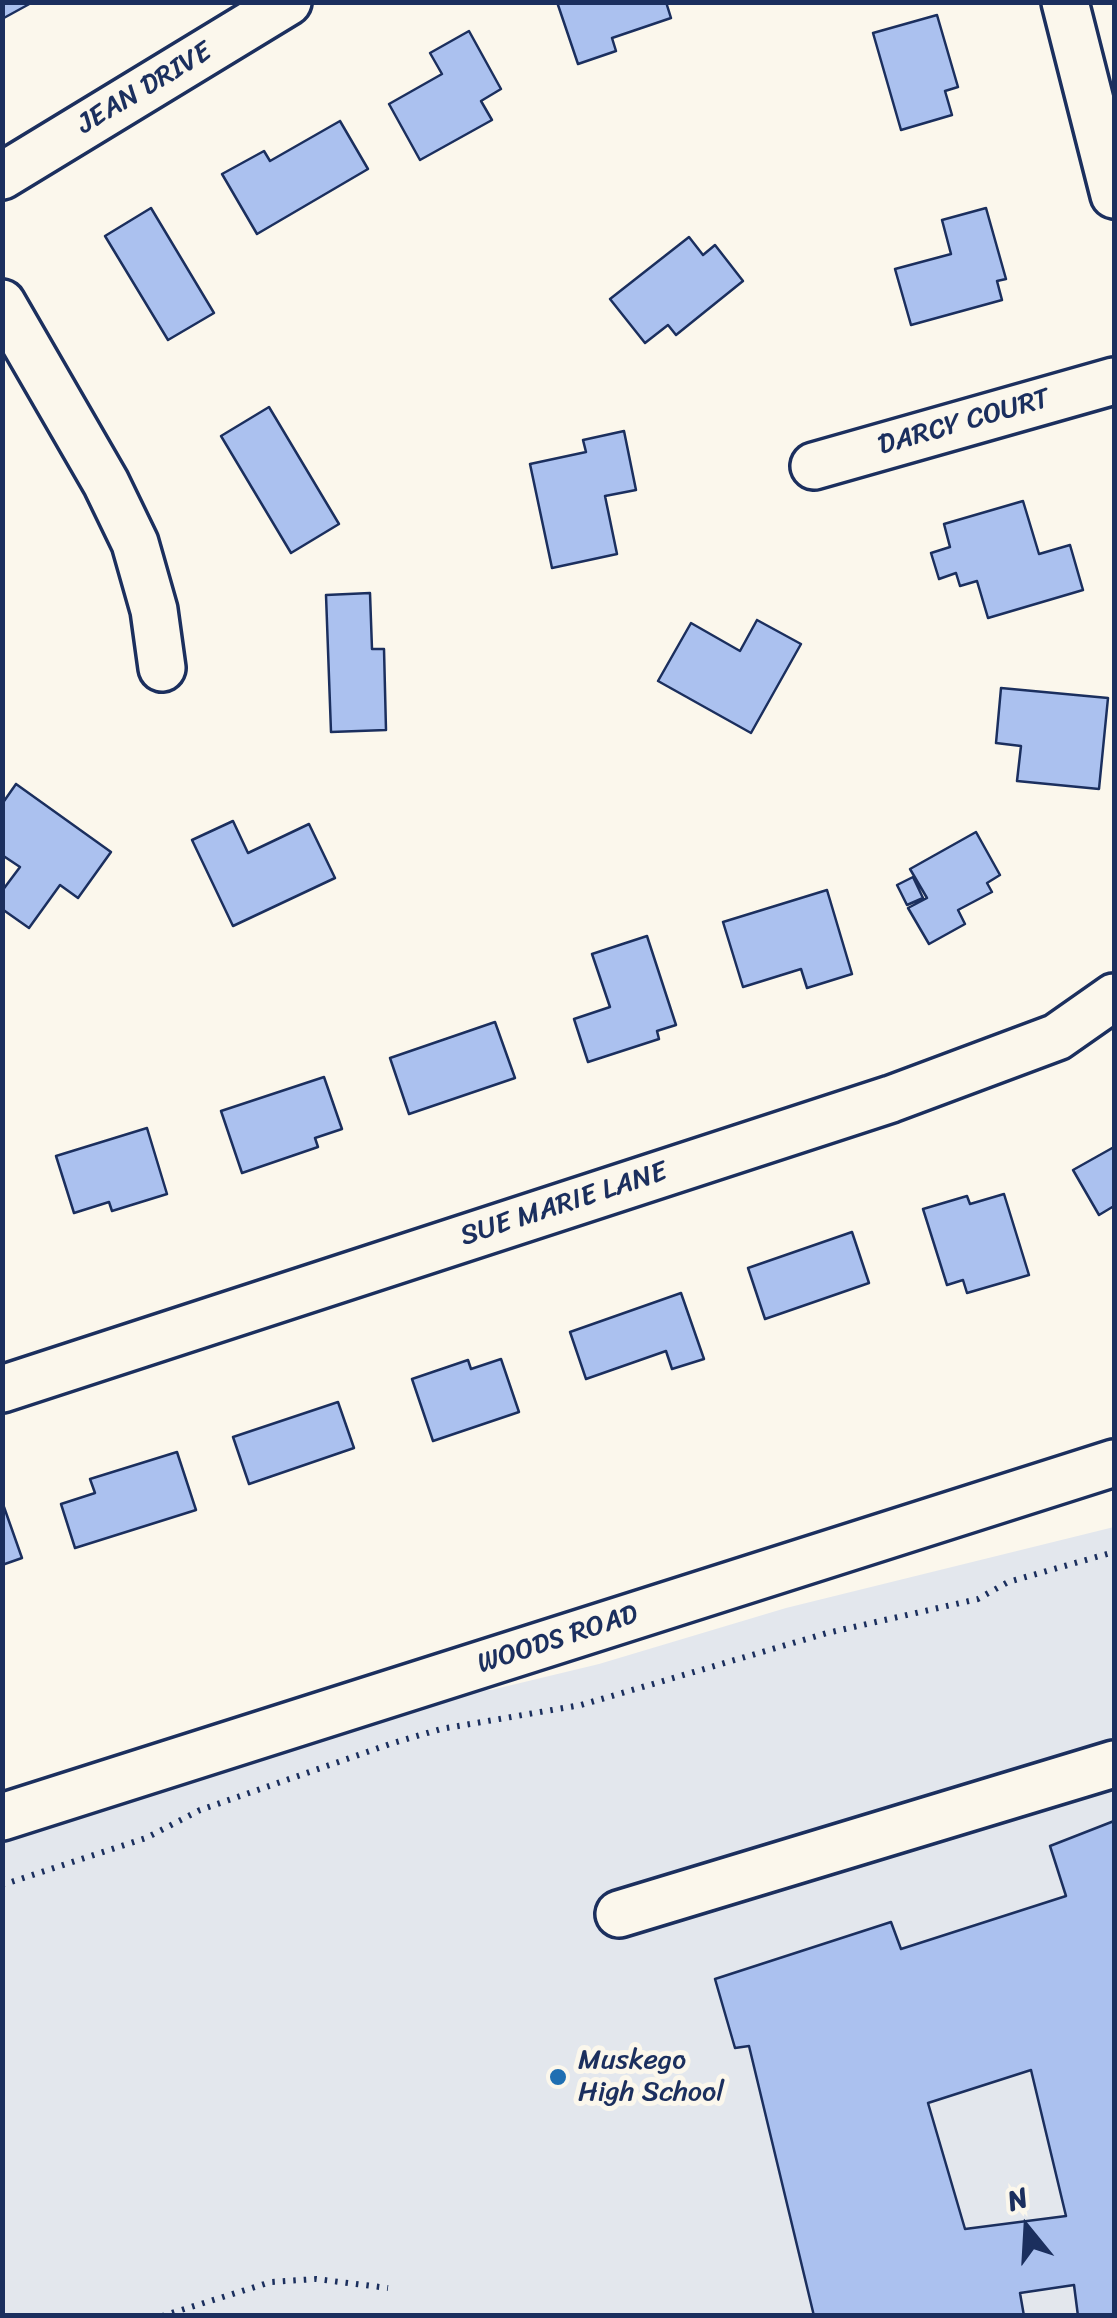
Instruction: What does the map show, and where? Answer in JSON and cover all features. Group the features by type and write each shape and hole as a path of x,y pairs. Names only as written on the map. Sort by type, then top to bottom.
{"street":[{"name":"JEAN DRIVE","path":"2,176 288,2"},
{"path":"1065,2 1114,195"},
{"path":"2,304 106,483 135,543 154,610 162,668"},
{"name":"DARCY COURT","path":"814,466 1114,381"},
{"name":"SUE MARIE LANE","path":"2,1389 908,1093 1057,1037 1114,996"},
{"name":"WOODS ROAD","path":"2,1817 1114,1464"},
{"path":"620,1914 1114,1764"}],"path":[{"path":"2,1885 146,1838 200,1810 392,1743 441,1729 581,1705 827,1632 978,1599 1008,1582 1114,1552"},
{"path":"162,2316 271,2282 316,2279 388,2288"}],"shaded area":[{"name":"Muskego High School","path":"1114,1527 1114,2315 3,2315 2,1839 467,1688 491,1690 599,1664 786,1608"}],"building":[{"path":"2,2 33,2 2,19"},
{"path":"557,2 666,2 671,18 612,38 616,51 578,64"},
{"path":"937,15 958,87 945,91 952,115 901,130 873,33"},
{"path":"469,31 501,89 481,101 492,120 420,160 389,104 442,74 430,53"},
{"path":"340,121 368,169 257,234 222,174 264,151 270,161"},
{"path":"151,208 214,313 168,340 105,236"},
{"path":"986,208 1006,279 997,281 1002,300 911,325 895,269 951,254 942,220"},
{"path":"689,237 703,255 715,245 743,281 676,335 668,325 645,343 610,299"},
{"path":"269,407 339,524 291,553 221,436"},
{"path":"624,431 636,490 605,496 617,554 552,568 530,464 586,452 583,440"},
{"path":"1023,501 1039,554 1070,545 1083,590 988,618 977,581 960,586 956,573 939,579 931,553 950,547 944,524"},
{"path":"370,593 372,649 384,649 386,730 331,732 326,595"},
{"path":"757,620 801,644 751,733 658,681 691,623 740,651"},
{"path":"1001,688 1108,698 1099,789 1017,781 1021,746 996,743"},
{"path":"16,784 111,852 78,898 60,885 29,928 2,909 2,891 20,867 2,855 2,804"},
{"path":"233,821 248,853 309,824 335,878 233,926 192,840"},
{"path":"976,832 1000,875 987,883 992,892 958,910 965,924 929,944 908,908 927,898 910,869"},
{"path":"913,877 923,898 907,905 897,885"},
{"path":"827,890 852,974 807,988 801,969 743,987 723,922"},
{"path":"647,936 676,1025 657,1031 659,1039 588,1062 574,1019 610,1007 592,954"},
{"path":"495,1022 515,1078 409,1114 390,1058"},
{"path":"324,1077 342,1129 315,1138 318,1147 242,1173 221,1111"},
{"path":"147,1128 167,1194 112,1211 109,1202 74,1213 56,1156"},
{"path":"1114,1147 1114,1206 1099,1215 1073,1170"},
{"path":"1004,1194 1029,1275 967,1293 963,1280 947,1285 923,1209 967,1196 970,1204"},
{"path":"852,1232 869,1283 765,1319 748,1268"},
{"path":"681,1293 704,1359 672,1369 666,1351 586,1379 570,1332"},
{"path":"501,1359 519,1412 433,1441 412,1379 468,1360 471,1369"},
{"path":"338,1402 354,1448 249,1484 233,1437"},
{"path":"177,1452 196,1510 75,1548 61,1504 95,1493 90,1479"},
{"path":"2,1508 22,1558 2,1565"},
{"path":"1114,1821 1114,2316 1078,2316 1074,2285 1020,2293 1024,2316 814,2316 749,2046 735,2048 715,1979 891,1922 901,1949 1066,1896 1050,1846","holes":["1031,2070 1066,2216 965,2229 928,2103"]}],"place":[{"name":"Muskego High School","path":"558,2077"}]}
